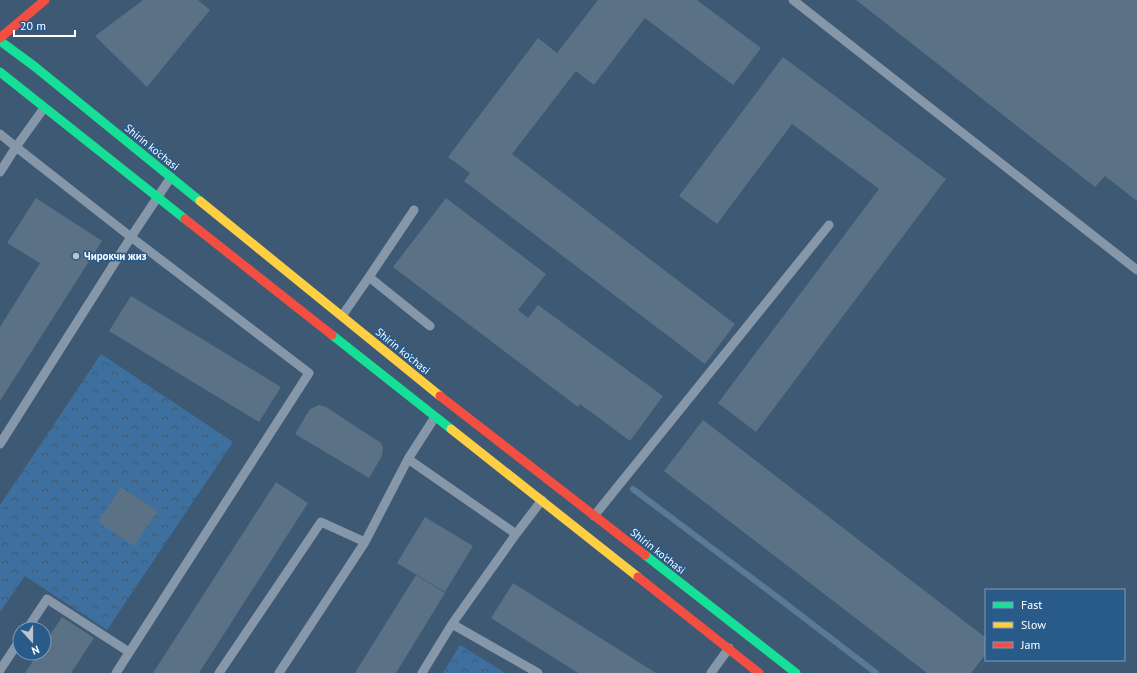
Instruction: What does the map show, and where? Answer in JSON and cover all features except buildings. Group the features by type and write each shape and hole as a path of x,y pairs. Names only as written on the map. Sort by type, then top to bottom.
{"main road":[{"path":"0,38 45,0"},
{"name":"Shirin ko'chasi","path":"0,41 171,177 447,401 594,516 736,641 759,673"},
{"name":"Shirin ko'chasi","path":"0,72 541,501 736,641 796,673"}],"lane":[{"path":"793,0 1137,270"},
{"path":"0,172 44,108"},
{"path":"0,134 309,374 116,673"},
{"path":"0,444 131,237 171,177"},
{"path":"342,316 414,210"},
{"path":"594,516 829,225"},
{"path":"369,277 430,326"},
{"path":"279,673 365,542 408,459 447,401"},
{"path":"408,459 516,534"},
{"path":"422,673 452,624 516,534 554,485"},
{"path":"219,673 321,522 365,542"},
{"path":"32,621 47,599 129,652"},
{"path":"452,624 538,673"},
{"path":"711,673 736,641"},
{"path":"0,670 12,652"}],"green space":[{"path":"101,354 233,442 107,630 25,576 0,612 0,505"},
{"path":"460,645 505,673 443,673"}],"waterway":[{"path":"633,489 876,673"}],"traffic: fast":[{"path":"0,41 34,66 200,201"},
{"path":"0,72 185,219"},
{"path":"332,335 451,429"},
{"path":"645,555 796,673"}],"traffic: slow":[{"path":"200,201 440,396"},
{"path":"451,429 638,577"}],"traffic: jam":[{"path":"0,38 45,0"},
{"path":"185,219 332,335"},
{"path":"440,396 645,555"},
{"path":"638,577 759,673"}],"place":[{"name":"Чирокчи жиз","path":"76,256"}]}
